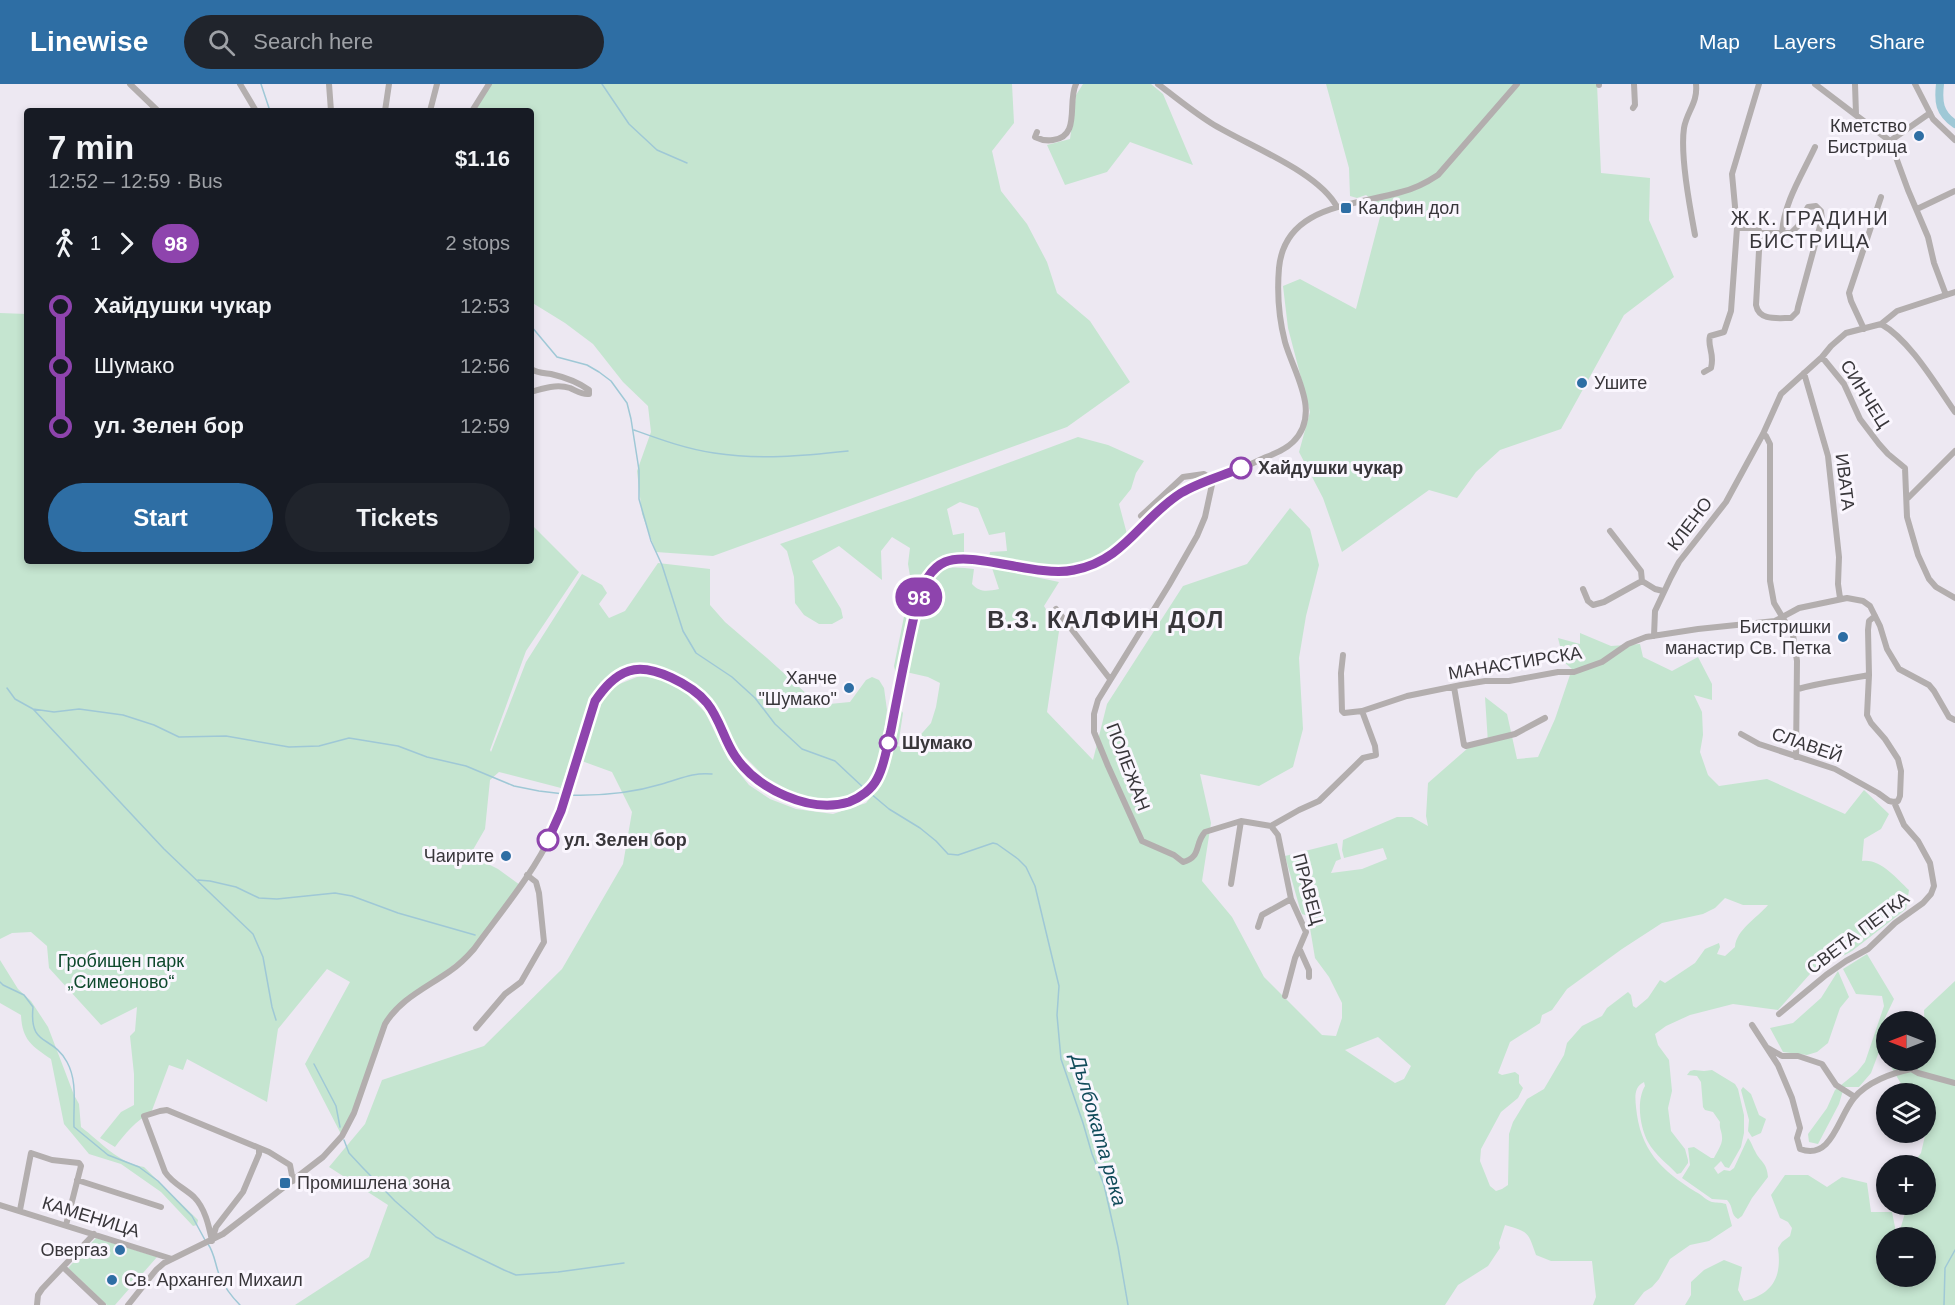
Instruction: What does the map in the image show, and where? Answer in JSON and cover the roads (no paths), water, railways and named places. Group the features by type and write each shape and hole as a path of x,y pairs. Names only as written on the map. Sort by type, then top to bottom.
{"street":[{"path":"130,84 155,108"},
{"path":"240,84 254,108"},
{"path":"329,84 332,108"},
{"path":"385,108 388,84"},
{"path":"431,108 437,84"},
{"path":"474,108 489,84"},
{"path":"1037,132 1035,137 1049,141 1063,138 1069,133 1072,125 1072,94 1076,84"},
{"path":"1158,84 1210,122 1312,179 1332,198 1337,207"},
{"path":"128,1305 156,1269 209,1242 293,1181 323,1157 342,1136 354,1113 385,1024 393,1011 462,962 474,949 539,858 552,834 595,701 604,688 619,676 631,670 640,669 677,680 696,692 708,704 734,754 745,770 756,780 808,803 830,805 849,802 861,796 877,779 884,760 921,592 926,579 935,568 946,561 958,559 1037,571 1073,571 1097,564 1125,546 1181,493 1283,450 1294,442 1305,420 1306,405 1283,331 1279,264 1282,249 1290,236 1318,213 1403,192 1422,185 1438,175 1517,84"},
{"path":"1633,108 1635,105 1634,84"},
{"path":"1695,235 1684,149 1684,128 1697,96 1696,84"},
{"path":"1704,372 1711,368 1713,358 1710,336 1724,332 1731,311 1737,228 1732,174 1759,84"},
{"path":"1815,84 1890,141 1917,209 1946,295"},
{"path":"1855,84 1856,114"},
{"path":"1918,86 1933,119 1955,140"},
{"path":"1890,141 1930,113"},
{"path":"1782,233 1783,216 1787,205 1815,147"},
{"path":"1917,209 1955,191"},
{"path":"1864,328 1849,293 1881,197"},
{"path":"1737,228 1758,228 1760,233 1757,312 1763,316 1791,318 1797,312 1822,219 1821,212 1816,206 1808,207 1795,230 1782,233 1760,233"},
{"name":"КЛЕНО","path":"1654,636 1655,611 1663,591 1679,561 1726,502 1763,434 1781,394 1846,333 1881,324 1896,311 1955,292"},
{"path":"1881,324 1889,328 1920,360 1955,412"},
{"name":"СИНЧЕЦ","path":"1822,357 1844,384 1860,419 1888,454 1905,468 1907,517 1923,568 1936,587 1954,598"},
{"path":"534,371 574,382 589,390 589,394 555,386 534,391"},
{"name":"ИВАТА","path":"1804,373 1828,456 1839,558 1840,598"},
{"path":"1763,434 1766,435 1770,444 1770,581 1774,603 1793,635 1797,661 1796,757"},
{"path":"1908,498 1955,451"},
{"path":"1141,516 1183,477 1204,474 1213,480"},
{"name":"ПОЛЕЖАН","path":"1213,480 1205,517 1197,536 1098,699 1094,714 1094,732 1142,841 1174,855 1183,862 1191,860 1196,854 1201,837 1205,832 1241,821"},
{"path":"1610,531 1641,571 1642,581"},
{"path":"1642,581 1663,591"},
{"path":"1583,589 1590,604 1593,605 1604,602 1642,581"},
{"name":"МАНАСТИРСКА","path":"1362,711 1407,696 1485,681 1509,681 1556,672 1574,672 1602,662 1629,644 1654,636 1698,629 1766,623 1799,608 1840,598 1863,601 1872,608 1875,616"},
{"path":"1056,609 1110,680"},
{"path":"1894,802 1898,801 1900,796 1901,771 1898,759 1867,715 1868,630 1869,621 1875,616 1887,649 1899,669 1929,685 1953,719"},
{"path":"1231,884 1241,821 1271,826 1319,801 1363,758 1376,755 1362,711 1344,713 1342,711 1343,655"},
{"path":"1798,688 1824,681 1847,680 1869,675"},
{"path":"1454,687 1466,746 1515,734 1545,718"},
{"name":"СЛАВЕЙ","path":"1741,734 1758,744 1835,769 1894,802"},
{"name":"СВЕТА ПЕТКА","path":"1779,1014 1827,975 1868,949 1895,923 1923,903 1931,894 1934,886 1930,863 1918,841 1904,825 1894,802"},
{"name":"ПРАВЕЦ","path":"1271,826 1278,835 1292,899 1306,932 1285,996"},
{"path":"476,1028 505,994 520,982 544,942 540,893 536,882 526,875"},
{"path":"1258,927 1262,915 1292,899"},
{"path":"1300,950 1309,970 1309,977"},
{"path":"1752,1025 1778,1065 1792,1098 1800,1128 1797,1138 1800,1149 1809,1153 1818,1151 1827,1144 1855,1097 1891,1073 1901,1071"},
{"path":"1767,1047 1782,1056 1798,1056 1822,1064 1836,1085 1855,1097"},
{"path":"1914,1071 1955,1083"},
{"path":"209,1242 208,1225 201,1208 195,1198 165,1172 144,1116 167,1110 269,1152 290,1165 293,1181"},
{"path":"209,1242 216,1227 243,1192 259,1154 259,1148"},
{"path":"20,1210 31,1153 52,1160 81,1164 66,1225"},
{"path":"77,1180 161,1207"},
{"name":"КАМЕНИЦА","path":"0,1204 172,1259"},
{"path":"37,1305 38,1295 42,1289 94,1234"},
{"path":"63,1267 104,1305"}],"waterway":[{"name":"Дълбоката река","path":"261,84 269,108"},
{"path":"602,84 629,124 657,150 687,163"},
{"path":"1940,84 1941,107 1946,116 1955,124"},
{"name":"Дълбоката река","path":"534,330 557,357 587,365 611,381 627,403 639,470 639,499 651,541 662,565 683,631 696,653 732,677 755,698 775,724 802,749 835,761 866,790"},
{"path":"634,430 683,446 731,455 781,456 848,451"},
{"path":"7,688 15,699 33,709 54,712 79,709 123,715 154,725 179,737 226,736 289,747 319,746 349,738 398,746 427,757 466,766 514,786 564,794"},
{"path":"33,709 164,849 253,934 263,957 276,1020"},
{"path":"569,795 628,792 693,775 712,774"},
{"name":"Дълбоката река","path":"870,793 889,809 920,828 948,854 958,855 993,843 1026,867 1035,886 1059,986 1057,1015 1061,1059 1104,1185 1128,1305"},
{"path":"198,880 236,887 259,898 277,899 335,893 352,896 398,913 475,935"},
{"path":"0,982 24,995 33,1007 33,1020 38,1035 55,1047 67,1062 74,1086 74,1127 108,1155 139,1167 158,1181 192,1216 205,1240"},
{"path":"314,1064 336,1106 340,1127"},
{"path":"344,1140 349,1153 363,1168 395,1201 436,1237 504,1270 516,1275 624,1263"},
{"path":"208,1244 222,1281 240,1305"},
{"path":"1944,1305 1945,1268 1955,1250"}],"place":[{"name":"Кметство Бистрица","path":"1919,136"},
{"name":"Калфин дол","path":"1346,208"},
{"name":"Ушите","path":"1582,383"},
{"name":"Хайдушки чукар","path":"1241,468"},
{"name":"Бистришки манастир Св. Петка","path":"1843,637"},
{"name":"Ханче \"Шумако\"","path":"849,688"},
{"name":"Шумако","path":"888,743"},
{"name":"ул. Зелен бор","path":"548,840"},
{"name":"Чаирите","path":"506,856"},
{"name":"Промишлена зона","path":"285,1183"},
{"name":"Овергаз","path":"120,1250"},
{"name":"Св. Архангел Михаил","path":"112,1280"}],"district":[{"name":"Ж.К. ГРАДИНИ БИСТРИЦА","path":"1810,230"},
{"name":"В.З. КАЛФИН ДОЛ","path":"1106,620"}],"park label":[{"name":"Гробищен парк „Симеоново“","path":"121,971"}]}
